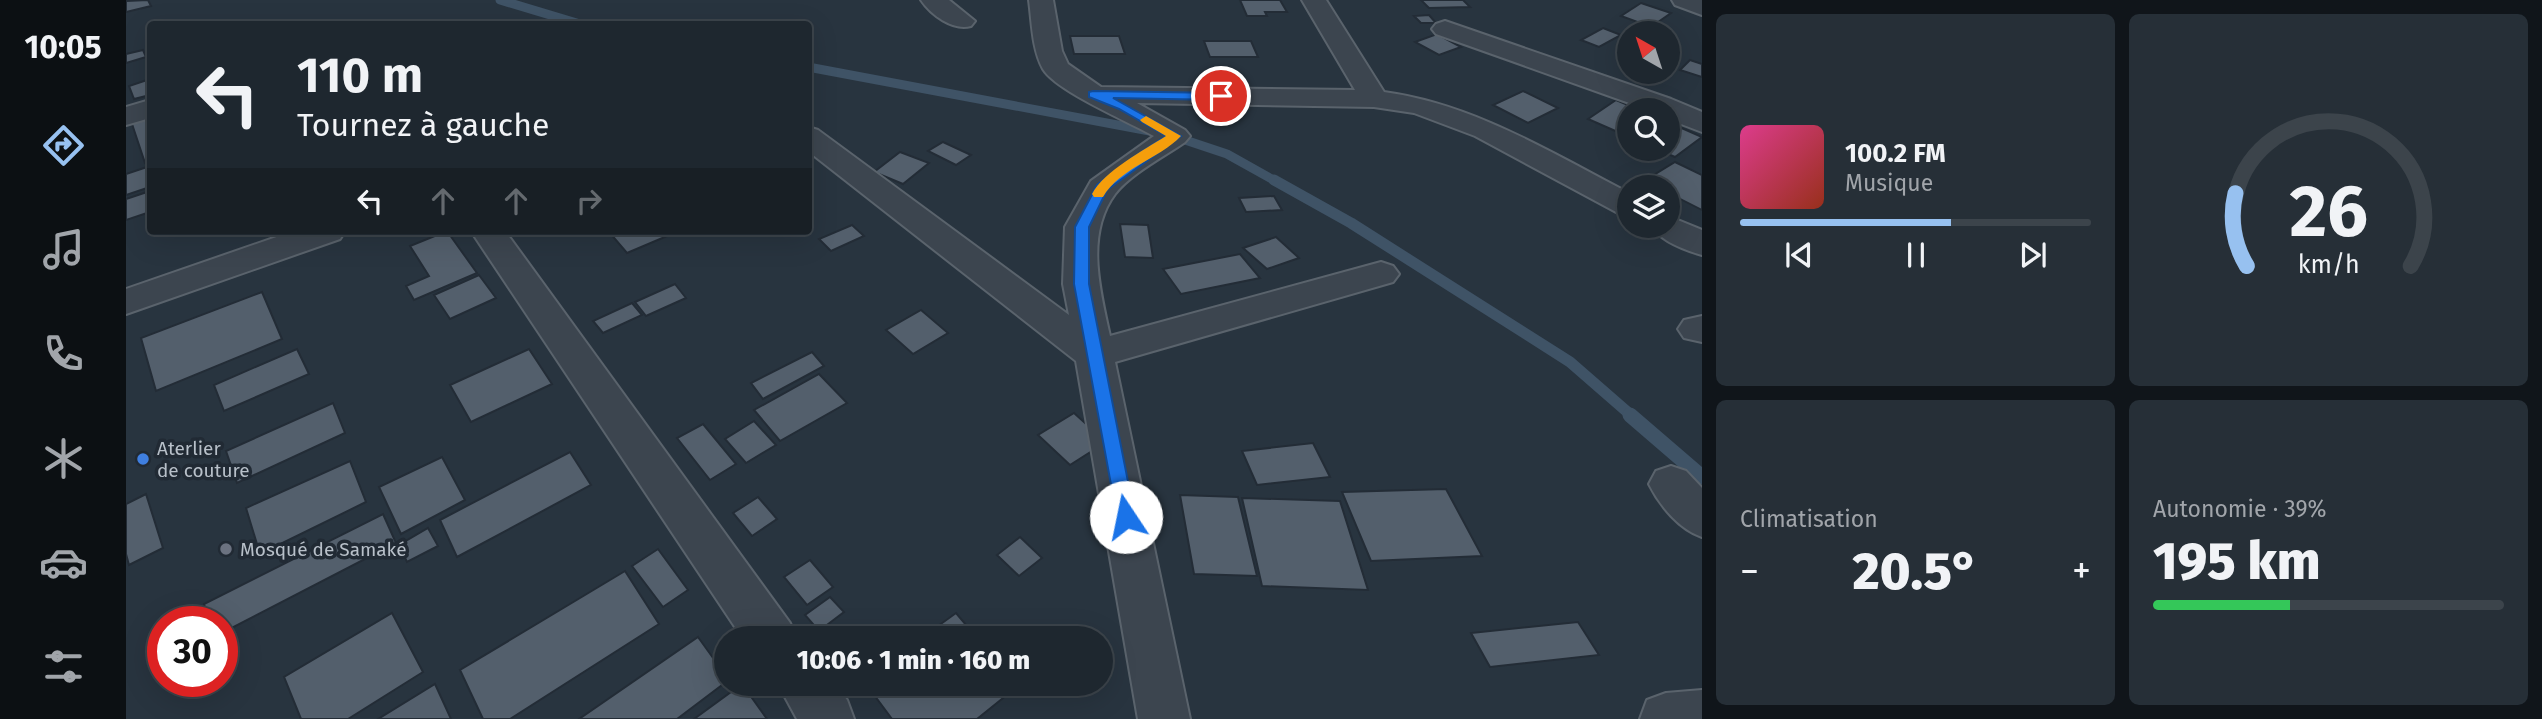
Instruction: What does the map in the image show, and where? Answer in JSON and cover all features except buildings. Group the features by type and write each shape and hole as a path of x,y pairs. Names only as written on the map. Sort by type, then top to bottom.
{"street":[{"path":"933,0 962,21"},
{"path":"1041,0 1049,51 1056,68 1093,94 1123,107 1175,136 1136,161 1102,188 1082,227 1081,284 1159,715"},
{"path":"1314,0 1374,99"},
{"path":"1684,0 1702,8"},
{"path":"1445,29 1661,105 1702,123"},
{"path":"1093,94 1374,99 1419,105 1485,130 1617,200"},
{"path":"126,116 147,110"},
{"path":"812,139 1094,354"},
{"path":"1680,232 1702,244"},
{"path":"126,302 317,235"},
{"path":"491,235 763,626"},
{"path":"1094,354 1381,274"},
{"path":"1671,484 1702,518"},
{"path":"812,696 828,719"},
{"path":"1666,719 1702,716"}],"waterway":[{"path":"500,0 570,21"},
{"path":"812,68 1155,132"},
{"path":"1173,136 1227,154 1277,182"},
{"path":"1274,180 1351,223 1570,362 1632,416"},
{"path":"1630,415 1702,477"}],"slow traffic":[{"path":"1099,194 1102,188 1136,161 1175,136 1146,120"}],"place":[{"name":"Aterlier de couture","path":"143,459"},
{"name":"Mosqué de Samaké","path":"226,549"}],"route":[{"path":"1126,517 1081,284 1082,227 1102,188 1136,161 1175,136 1123,107 1093,94 1221,96"}]}
